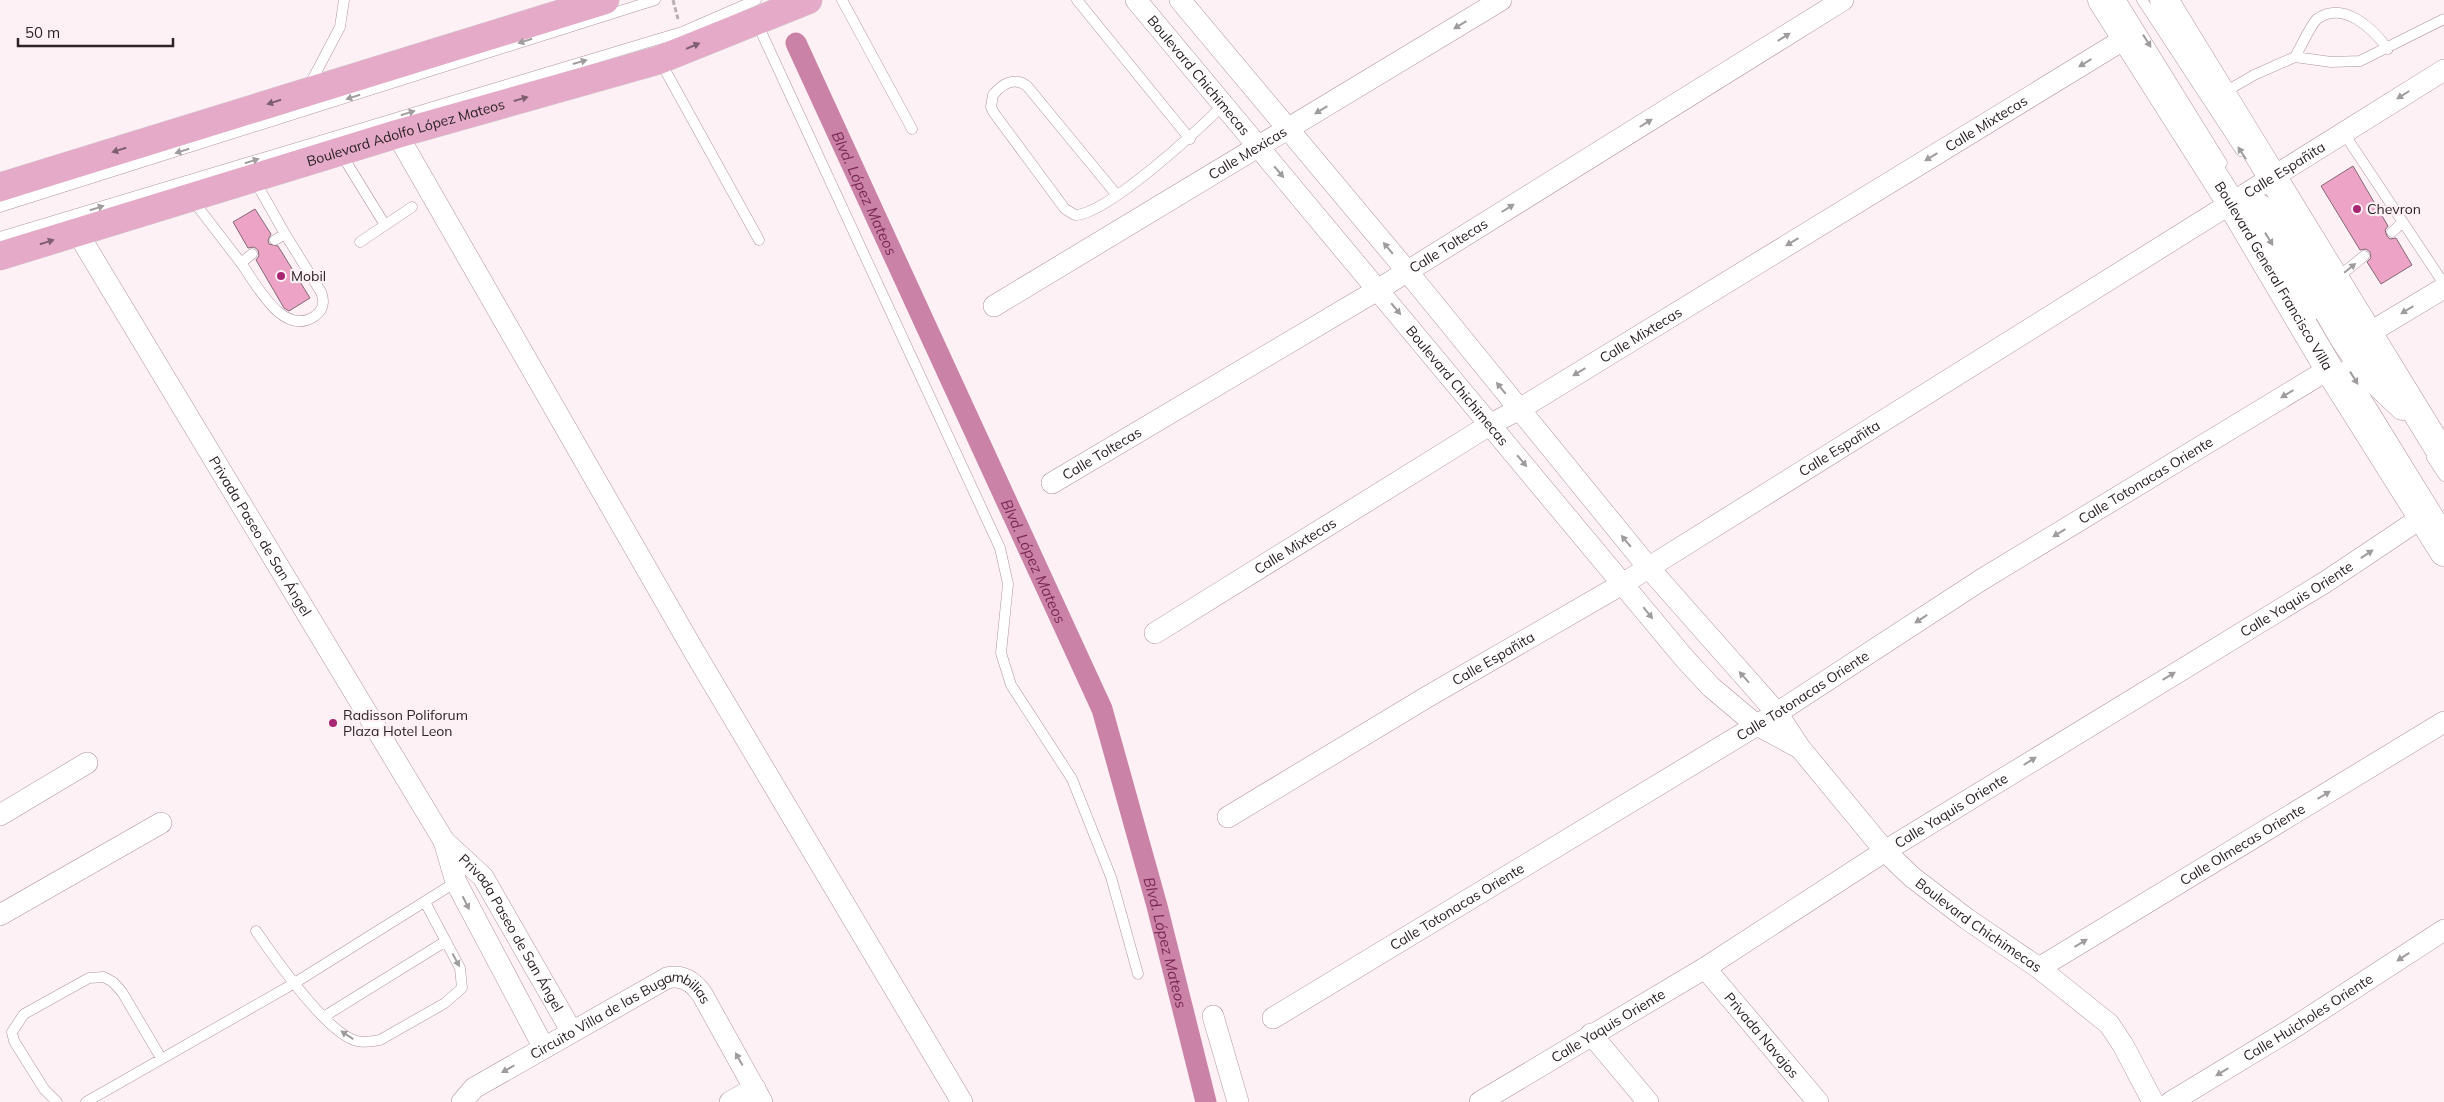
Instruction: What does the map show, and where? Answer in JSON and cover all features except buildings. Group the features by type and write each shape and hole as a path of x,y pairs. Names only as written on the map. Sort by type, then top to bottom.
{"main road":[{"name":"Boulevard Adolfo López Mateos","path":"0,256 397,134 659,60 756,10 808,0"},
{"name":"Boulevard General Francisco Villa","path":"2102,0 2126,38 2252,190 2336,279 2369,333 2413,419 2436,454"},
{"name":"Boulevard General Francisco Villa","path":"2164,0 2222,94 2252,190 2335,362 2432,521 2444,552"},
{"path":"0,187 587,2"},
{"path":"2252,190 2259,208 2275,219 2344,338 2366,371 2413,419"}],"street":[{"name":"Boulevard Chichimecas","path":"1136,0 1705,680 1755,724 1800,748"},
{"name":"Boulevard Chichimecas","path":"1180,0 1407,271 1518,410 1648,567 1777,713 1800,748 1885,851 1912,877 1943,901 2039,968 2109,1024 2123,1045 2153,1102"},
{"name":"Calle Mexicas","path":"994,306 1501,0"},
{"name":"Calle Toltecas","path":"1052,483 1379,289 1843,0"},
{"name":"Calle Mixtecas","path":"1155,633 1491,424 1518,410 2126,38"},
{"name":"Calle Españita","path":"1228,818 1427,697 1624,583 2444,70"},
{"path":"397,134 695,653 962,1102"},
{"name":"Privada Paseo de San Ángel","path":"77,232 444,841 456,882 544,1048"},
{"path":"2369,333 2444,288"},
{"name":"Calle Totonacas Oriente","path":"1273,1018 1755,724 1777,713 1982,580 2335,362"},
{"name":"Calle Yaquis Oriente","path":"1480,1102 1591,1034 1705,968 1885,851 2327,581 2432,521"},
{"name":"Calle Olmecas Oriente","path":"2039,968 2444,722"},
{"path":"0,815 87,763"},
{"path":"0,916 161,823"},
{"name":"Privada Paseo de San Ángel","path":"444,841 483,877 572,1032"},
{"name":"Calle Huicholes Oriente","path":"2172,1102 2290,1030 2444,930"},
{"name":"Privada Navajos","path":"1705,968 1818,1102"},
{"name":"Circuito Villa de las Bugambilias","path":"462,1102 474,1088 667,978 675,976 697,986 759,1095"},
{"path":"1213,1016 1238,1102"},
{"path":"1591,1034 1648,1102"},
{"path":"730,1102 759,1095"}],"lane":[{"path":"306,92 340,27 344,0"},
{"path":"0,207 654,0"},
{"path":"842,0 912,129"},
{"path":"1077,0 1190,138"},
{"path":"2121,0 2226,170"},
{"path":"2142,0 2246,158"},
{"path":"0,238 756,10 1000,548 1008,584 1001,653 1011,685 1072,779 1112,877 1138,974"},
{"path":"2295,57 2317,19 2334,11 2351,13 2375,30 2388,49"},
{"path":"2222,94 2254,75 2295,57 2331,62 2360,61 2388,49 2444,19"},
{"path":"659,60 759,240"},
{"path":"1116,194 1027,86 1017,81 1011,81 993,96 991,107 994,112 1070,213 1081,215 1116,194 1190,138 1223,105"},
{"path":"2343,132 2444,284"},
{"path":"340,152 385,225"},
{"path":"191,197 280,315 290,321 298,322 317,314 323,308 324,300 253,178"},
{"path":"2252,190 2320,322"},
{"path":"360,242 412,207"},
{"path":"2277,209 2391,395"},
{"path":"2392,232 2402,223"},
{"path":"275,240 285,234"},
{"path":"241,263 252,254"},
{"path":"2336,279 2364,256"},
{"path":"2436,454 2444,476"},
{"path":"86,1102 293,984 456,882"},
{"path":"256,931 293,984 344,1035 356,1041 380,1040 445,1003 462,988 463,978 460,968 424,902"},
{"path":"325,1016 446,941"},
{"path":"57,1102 44,1089 14,1041 12,1032 24,1014 89,978 104,977 113,982 122,992 162,1058"}],"waterway":[{"name":"Blvd. López Mateos","path":"796,43 1102,709 1157,906 1206,1102"}],"place":[{"name":"Chevron","path":"2357,209"},
{"name":"Mobil","path":"281,276"},
{"name":"Radisson Poliforum Plaza Hotel Leon","path":"333,723"}]}
